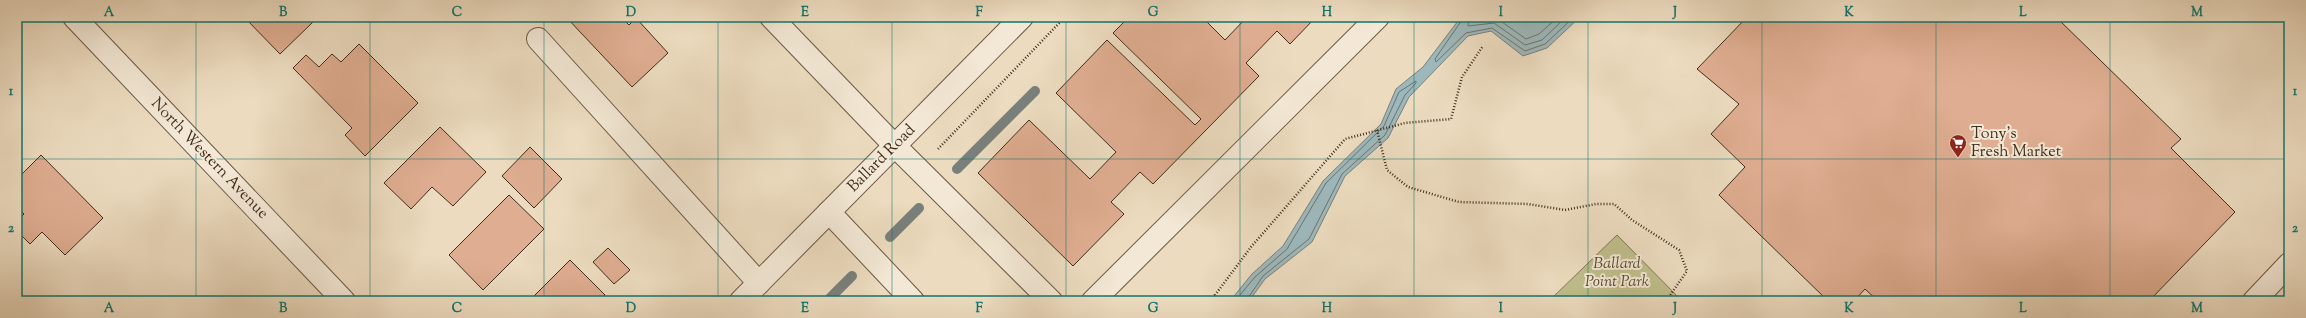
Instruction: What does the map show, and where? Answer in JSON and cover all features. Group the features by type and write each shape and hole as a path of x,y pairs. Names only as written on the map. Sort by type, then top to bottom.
{"street":[{"name":"North Western Avenue","path":"74,17 344,301"},
{"path":"770,17 895,146 1051,301"},
{"name":"Ballard Road","path":"741,301 1022,17"},
{"path":"1093,301 1378,17"},
{"path":"538,39 759,283"},
{"path":"829,212 913,301"},
{"path":"2254,301 2289,264"}],"path":[{"path":"934,153 1065,17"},
{"path":"1222,301 1216,295 1251,247 1345,138 1379,131 1405,123 1451,119 1462,77 1483,46"},
{"path":"1379,131 1387,170 1408,187 1459,202 1528,204 1565,210 1596,204 1614,204 1632,220 1679,250 1687,271 1666,301"}],"green space":[{"name":"Ballard Point Park","path":"1617,235 1682,301 1549,301"}],"water":[{"path":"1461,17 1580,17 1547,48 1523,56 1491,31 1468,36 1409,97 1388,138 1345,176 1312,242 1265,279 1249,301 1230,301 1252,274 1283,246 1323,181 1381,124 1396,89 1423,67"}],"building":[{"path":"244,17 308,17 313,22 280,54"},
{"path":"566,17 621,17 629,25 636,18 668,53 632,87"},
{"path":"1129,17 1202,17 1225,40 1247,17 1316,17 1290,44 1277,31 1246,63 1259,76 1153,184 1140,172 1111,202 1124,214 1073,266 978,173 1029,120 1090,179 1116,152 1056,93 1107,40 1195,125 1201,119 1113,33"},
{"name":"Tony's Fresh Market","path":"1747,17 2056,17 2181,139 2171,148 2235,212 2149,301 1878,301 1865,289 1854,301 1828,301 1719,195 1745,167 1711,134 1739,104 1697,69"},
{"path":"359,44 418,103 365,156 345,135 352,128 293,68 306,55 319,67 332,54 341,62"},
{"path":"440,127 486,172 453,206 432,187 411,209 384,183"},
{"path":"530,147 562,179 534,208 502,176"},
{"path":"41,155 103,218 65,255 42,232 30,244 17,231 17,221 24,214 17,207 17,179"},
{"path":"509,195 544,229 483,290 449,255"},
{"path":"608,248 630,270 614,284 593,262"},
{"path":"570,260 605,295 599,301 529,301"}],"waterway":[{"path":"957,169 1035,91"},
{"path":"890,237 919,208"},
{"path":"827,301 852,276"}],"place":[{"name":"Tony's Fresh Market","path":"1958,158"}]}
